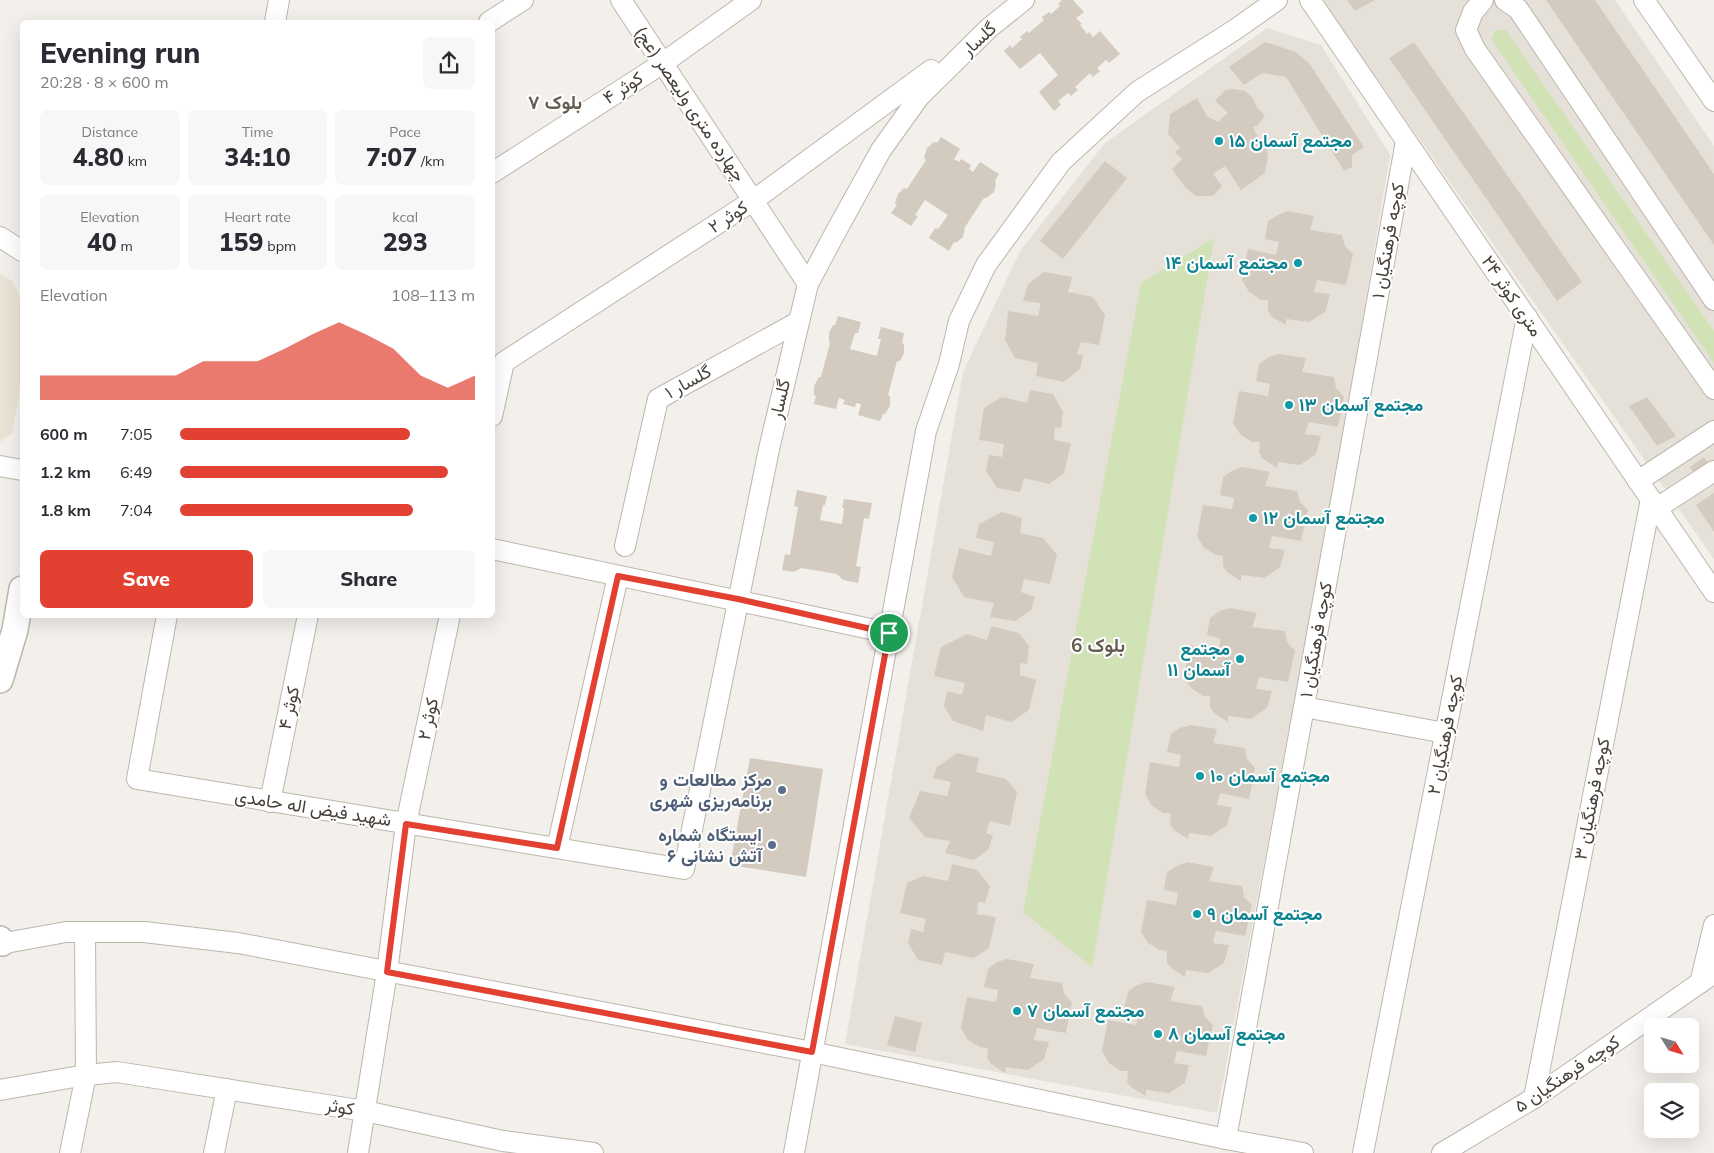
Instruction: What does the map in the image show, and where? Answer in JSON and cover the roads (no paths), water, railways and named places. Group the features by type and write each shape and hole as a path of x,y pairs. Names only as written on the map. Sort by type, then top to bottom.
{"street":[{"path":"275,20 279,0"},
{"path":"492,20 523,0"},
{"name":"چهارده متری ولیعصر (عج)","path":"621,0 808,284"},
{"name":"کوثر ۴","path":"495,171 663,63 751,0"},
{"name":"گلسار","path":"684,869 769,449 808,284 881,150 919,97 989,28 1024,0"},
{"path":"794,1153 926,431 948,364 959,321 986,265 1061,162 1137,92 1236,29 1277,0"},
{"name":"۲۴ متری کوثر","path":"1310,0 1714,592"},
{"path":"1483,0 1473,12 1466,30 1475,49 1714,389"},
{"path":"1505,0 1518,9 1714,300"},
{"path":"1644,0 1714,101"},
{"name":"کوثر ۲","path":"495,402 504,362 754,200 989,28"},
{"name":"کوچه فرهنگیان ۱","path":"1226,1138 1406,141"},
{"path":"0,237 20,250"},
{"name":"کوچه فرهنگیان ۲","path":"1363,1153 1526,317"},
{"name":"گلسار ۱","path":"625,546 658,399 798,322"},
{"path":"1638,481 1714,431"},
{"path":"0,466 20,470"},
{"path":"1654,504 1714,471"},
{"name":"کوچه فرهنگیان ۳","path":"1534,1098 1654,504"},
{"path":"495,550 738,599 889,633"},
{"path":"557,848 618,576"},
{"path":"0,680 15,630 20,601"},
{"name":"شهید فیض اله حامدی","path":"166,618 137,780 684,869"},
{"name":"کوثر ۴","path":"270,802 307,618"},
{"name":"کوثر ۲","path":"358,1153 387,972 406,824 449,618"},
{"path":"1304,707 1445,733"},
{"path":"1707,978 1714,925"},
{"path":"1,942 66,932 144,932 238,943 812,1052 1303,1153"},
{"path":"70,1153 86,1075 85,932"},
{"name":"کوچه فرهنگیان ۵","path":"1442,1153 1534,1098 1707,978"},
{"name":"کوثر","path":"0,1090 86,1075 117,1072 365,1111 502,1147 593,1153"},
{"path":"214,1153 226,1089"}],"place":[{"name":"مجتمع آسمان ۱۵","path":"1219,141"},
{"name":"مجتمع آسمان ۱۴","path":"1298,263"},
{"name":"مجتمع آسمان ۱۳","path":"1289,405"},
{"name":"مجتمع آسمان ۱۲","path":"1253,518"},
{"name":"مجتمع آسمان ۱۱","path":"1240,659"},
{"name":"مجتمع آسمان ۱۰","path":"1200,776"},
{"name":"مرکز مطالعات و برنامه‌ریزی شهری","path":"782,790"},
{"name":"ایستگاه شماره ۶ آتش نشانی","path":"772,845"},
{"name":"مجتمع آسمان ۹","path":"1197,914"},
{"name":"مجتمع آسمان ۷","path":"1017,1011"},
{"name":"مجتمع آسمان ۸","path":"1158,1034"}],"district":[{"name":"بلوک ۷","path":"555,102"},
{"name":"بلوک 6","path":"1098,645"}]}
